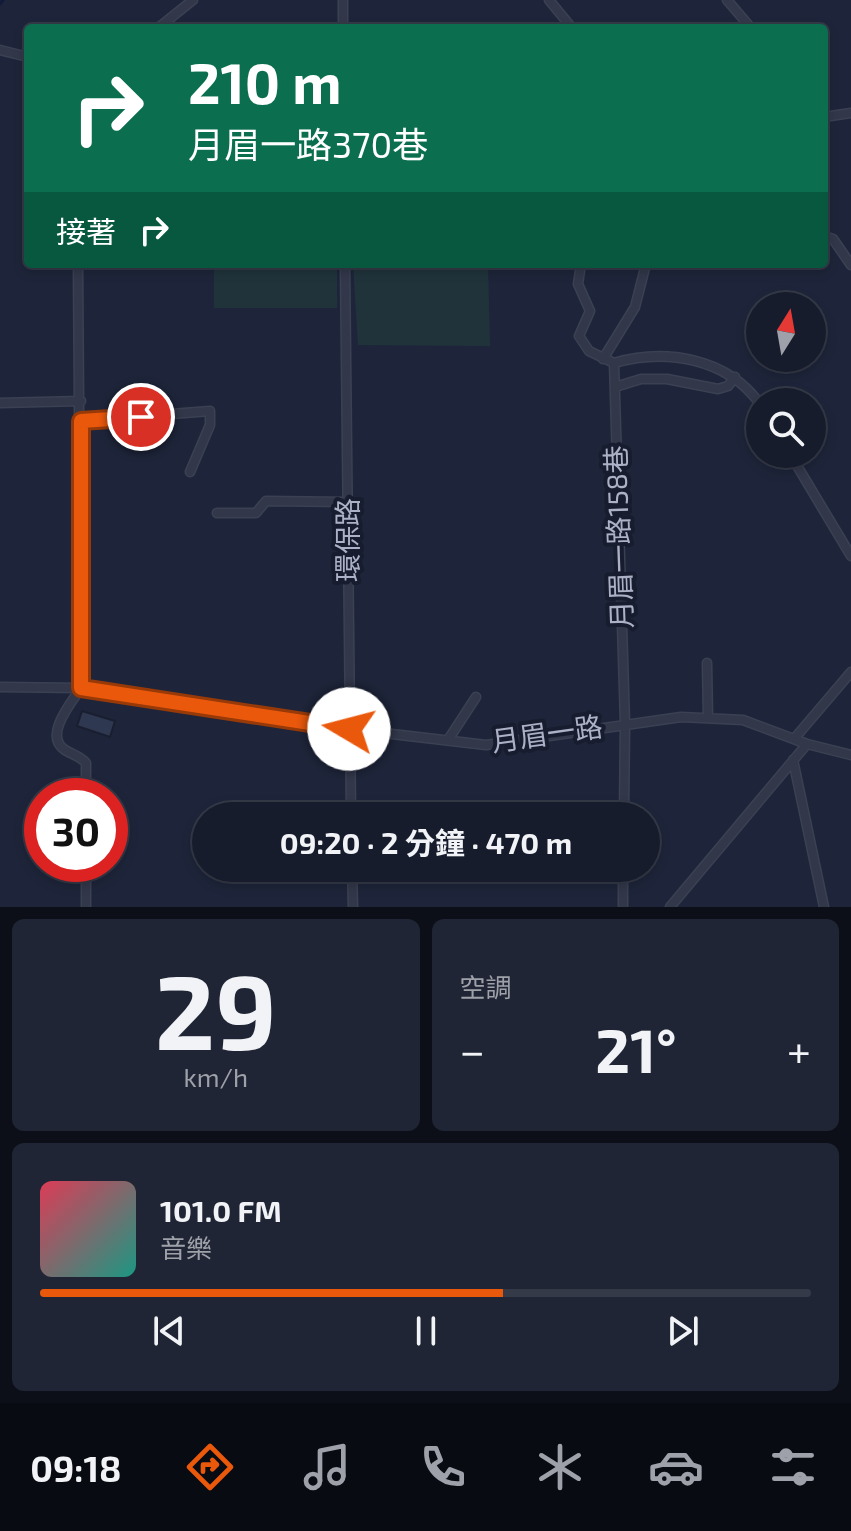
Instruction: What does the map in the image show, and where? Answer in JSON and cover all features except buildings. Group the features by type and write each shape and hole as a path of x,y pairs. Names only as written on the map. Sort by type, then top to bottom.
{"street":[{"path":"163,24 193,0"},
{"path":"343,0 343,24"},
{"path":"549,0 569,24"},
{"path":"727,0 748,24"},
{"path":"0,50 24,56"},
{"path":"828,116 851,113"},
{"path":"828,237 833,239 851,265"},
{"path":"78,268 81,688 63,715 57,743 86,763 86,778"},
{"name":"環保路","path":"345,268 351,802"},
{"path":"580,268 578,284 590,311 579,336 589,351 614,363 633,357 672,357 716,367 735,377 746,389"},
{"path":"603,359 635,307 645,268"},
{"name":"月眉一路158巷","path":"614,363 625,723 624,802"},
{"path":"615,387 641,379 667,379 718,389 728,386 735,377"},
{"path":"0,403 81,401"},
{"path":"81,421 210,411 210,425 190,472"},
{"path":"798,468 851,556"},
{"path":"217,513 256,513 266,501 347,502"},
{"path":"707,663 708,718"},
{"path":"794,739 851,672"},
{"name":"月眉一路","path":"0,687 81,688 349,729 486,745 681,717 743,720 807,744 851,755"},
{"path":"448,740 476,697"},
{"path":"670,907 807,744"},
{"path":"793,760 824,907"},
{"path":"86,882 86,907"},
{"path":"352,882 353,907"},
{"path":"623,882 623,907"}],"shaded area":[{"path":"214,268 337,268 337,308 214,308"},
{"path":"353,268 488,268 490,346 358,345"}],"waterway":[{"path":"0,4 3,0"}],"route":[{"path":"141,417 81,421 81,688 349,729"}]}
